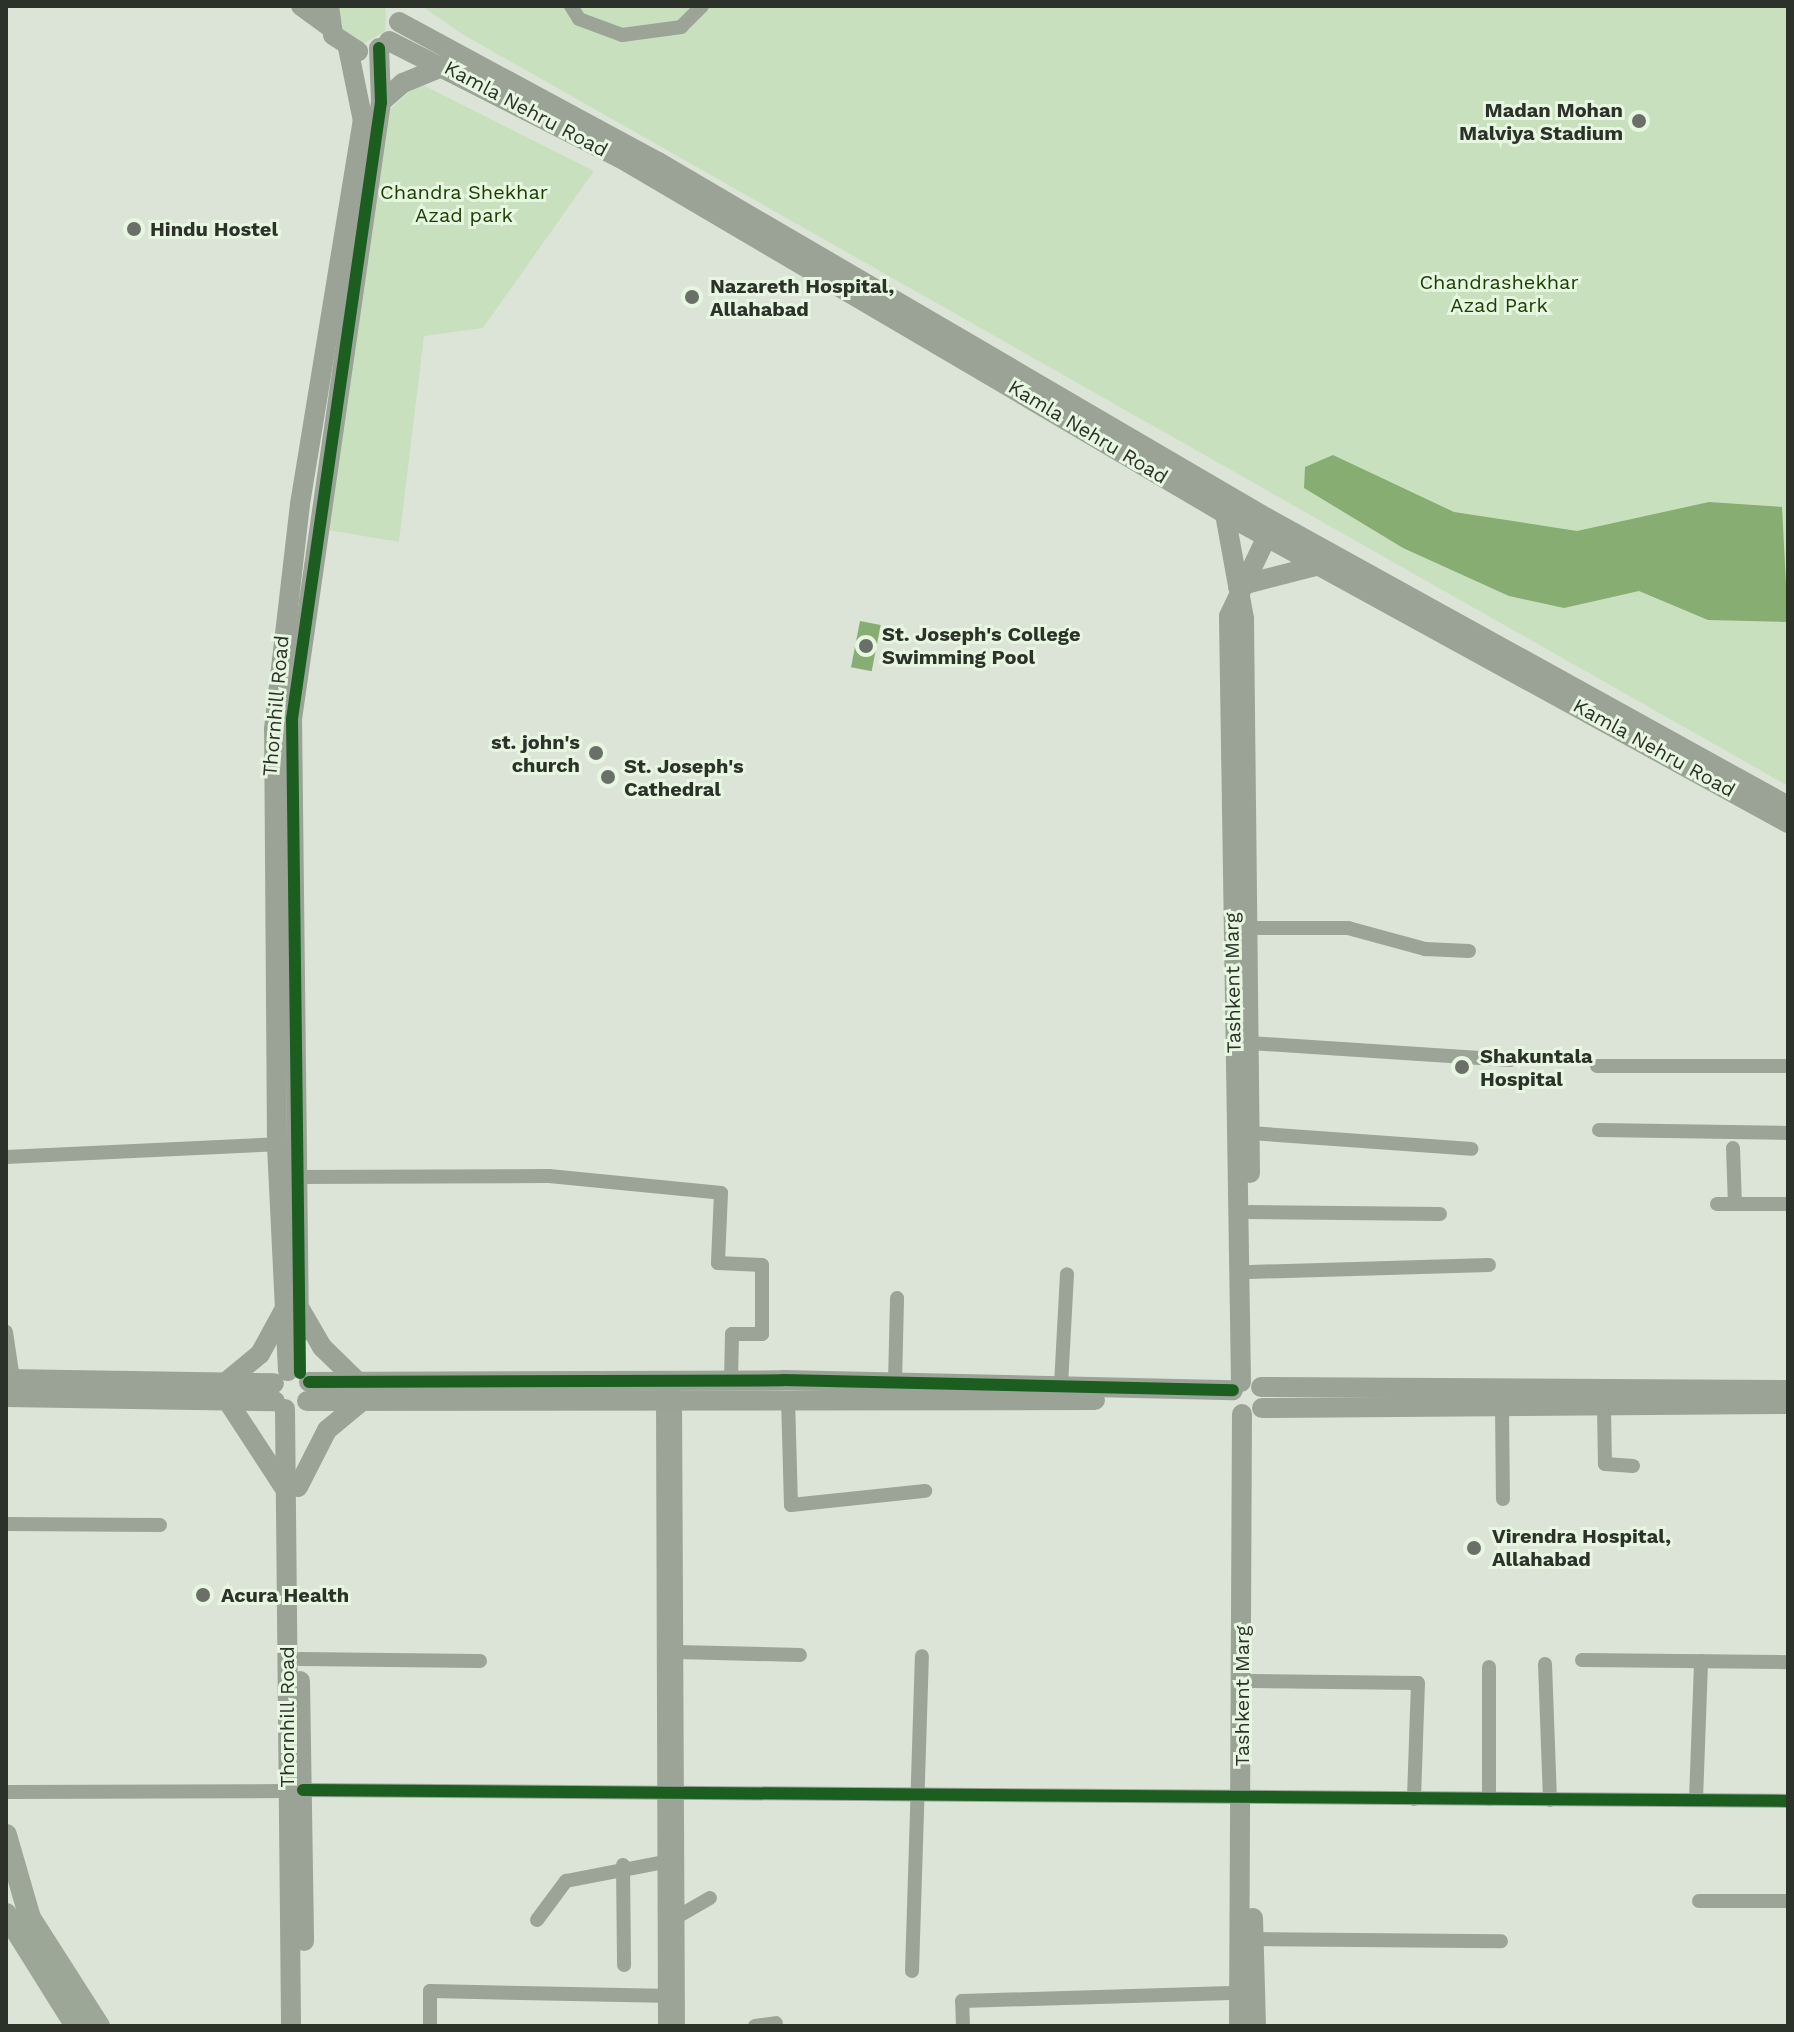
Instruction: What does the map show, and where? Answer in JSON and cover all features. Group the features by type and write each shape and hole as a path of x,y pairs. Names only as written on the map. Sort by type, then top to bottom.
{"main road":[{"path":"6,1835 30,1918 99,2026"},
{"path":"6,1914 76,2026"}],"street":[{"path":"301,6 329,16 348,48 384,44 399,14"},
{"path":"571,6 579,19 622,35 681,27 702,6"},
{"name":"Kamla Nehru Road","path":"399,14 671,169 1271,530 1788,806"},
{"name":"Kamla Nehru Road","path":"384,44 444,66 620,158 1225,514 1271,530 1320,565 1788,823"},
{"name":"Thornhill Road","path":"304,2026 295,1791 292,1488 296,1177 292,719 381,102 384,44"},
{"name":"Thornhill Road","path":"292,1307 277,1144 274,729 300,504 363,121 348,48"},
{"path":"381,102 403,83 444,66"},
{"path":"1225,514 1238,586 1320,565"},
{"name":"Tashkent Marg","path":"1239,2026 1253,1681 1230,782 1229,616 1238,586 1271,530"},
{"name":"Tashkent Marg","path":"1238,586 1244,619 1250,1133 1247,1798 1256,2026"},
{"path":"1766,810 1788,842"},
{"path":"1247,928 1348,928 1425,949 1469,951"},
{"path":"1249,1043 1510,1060"},
{"path":"1597,1066 1788,1066"},
{"path":"1599,1130 1788,1133"},
{"path":"1250,1133 1471,1149"},
{"path":"6,1157 277,1144"},
{"path":"1733,1148 1735,1204"},
{"path":"296,1177 549,1176 721,1193 718,1263 762,1265 762,1334 732,1334 731,1380"},
{"path":"1717,1204 1788,1204"},
{"path":"1250,1212 1440,1214"},
{"path":"1250,1272 1489,1265"},
{"path":"1061,1385 1067,1274"},
{"path":"895,1382 897,1298"},
{"path":"227,1391 260,1354 292,1307 360,1391"},
{"path":"6,1332 8,1385 227,1391 669,1390 788,1398 1247,1397 1788,1390"},
{"path":"669,1390 731,1380 895,1382 1061,1385 1247,1397 1502,1407 1788,1404"},
{"path":"669,1390 677,1652 671,1791"},
{"path":"669,1390 671,1996 678,2026"},
{"path":"227,1391 292,1488 327,1430 360,1391"},
{"path":"788,1398 791,1505 925,1491"},
{"path":"1502,1407 1503,1499"},
{"path":"1604,1408 1605,1464 1633,1466"},
{"name":"Thornhill Road","path":"291,2026 300,1659 292,1488"},
{"path":"6,1524 160,1525"},
{"path":"677,1652 800,1655"},
{"path":"912,1971 912,1793 922,1656"},
{"path":"300,1659 480,1661"},
{"path":"1582,1660 1788,1662"},
{"path":"1696,1800 1701,1661"},
{"path":"1545,1664 1550,1800"},
{"path":"1489,1667 1489,1799"},
{"path":"1253,1681 1418,1683 1414,1799"},
{"path":"6,1792 671,1791 1788,1801"},
{"path":"537,1920 566,1881 623,1865 672,1860"},
{"path":"665,2026 671,1996 677,1917 672,1860"},
{"path":"623,1865 624,1965"},
{"path":"677,1917 710,1898"},
{"path":"1699,1901 1788,1901"},
{"path":"1254,1939 1501,1941"},
{"path":"430,2026 430,1991 671,1996"},
{"path":"963,2026 962,2001 1239,1993"},
{"path":"755,2026 776,2023"}],"green space":[{"path":"337,6 386,6 385,31 363,44 340,33"},
{"name":"Chandrashekhar Azad Park","path":"422,6 1788,6 1788,786 462,34"},
{"name":"Chandra Shekhar Azad park","path":"419,83 594,171 483,328 424,336 399,542 322,529 390,109"}],"shaded area":[{"path":"1333,455 1454,512 1577,531 1709,502 1782,507 1788,622 1708,620 1639,591 1564,608 1509,596 1403,548 1304,488 1305,467"},
{"name":"St. Joseph's College Swimming Pool","path":"860,621 881,625 872,671 851,667"}],"cycle path":[{"path":"300,1373 292,719 381,102 379,48"},
{"path":"309,1382 783,1380 1233,1390"},
{"path":"303,1790 1788,1801"}],"place":[{"name":"Madan Mohan Malviya Stadium","path":"1639,121"},
{"name":"Hindu Hostel","path":"134,229"},
{"name":"Nazareth Hospital, Allahabad","path":"692,297"},
{"name":"St. Joseph's College Swimming Pool","path":"866,646"},
{"name":"st. john's church","path":"596,753"},
{"name":"St. Joseph's Cathedral","path":"608,777"},
{"name":"Shakuntala Hospital","path":"1462,1067"},
{"name":"Virendra Hospital, Allahabad","path":"1474,1548"},
{"name":"Acura Health","path":"203,1595"}]}
